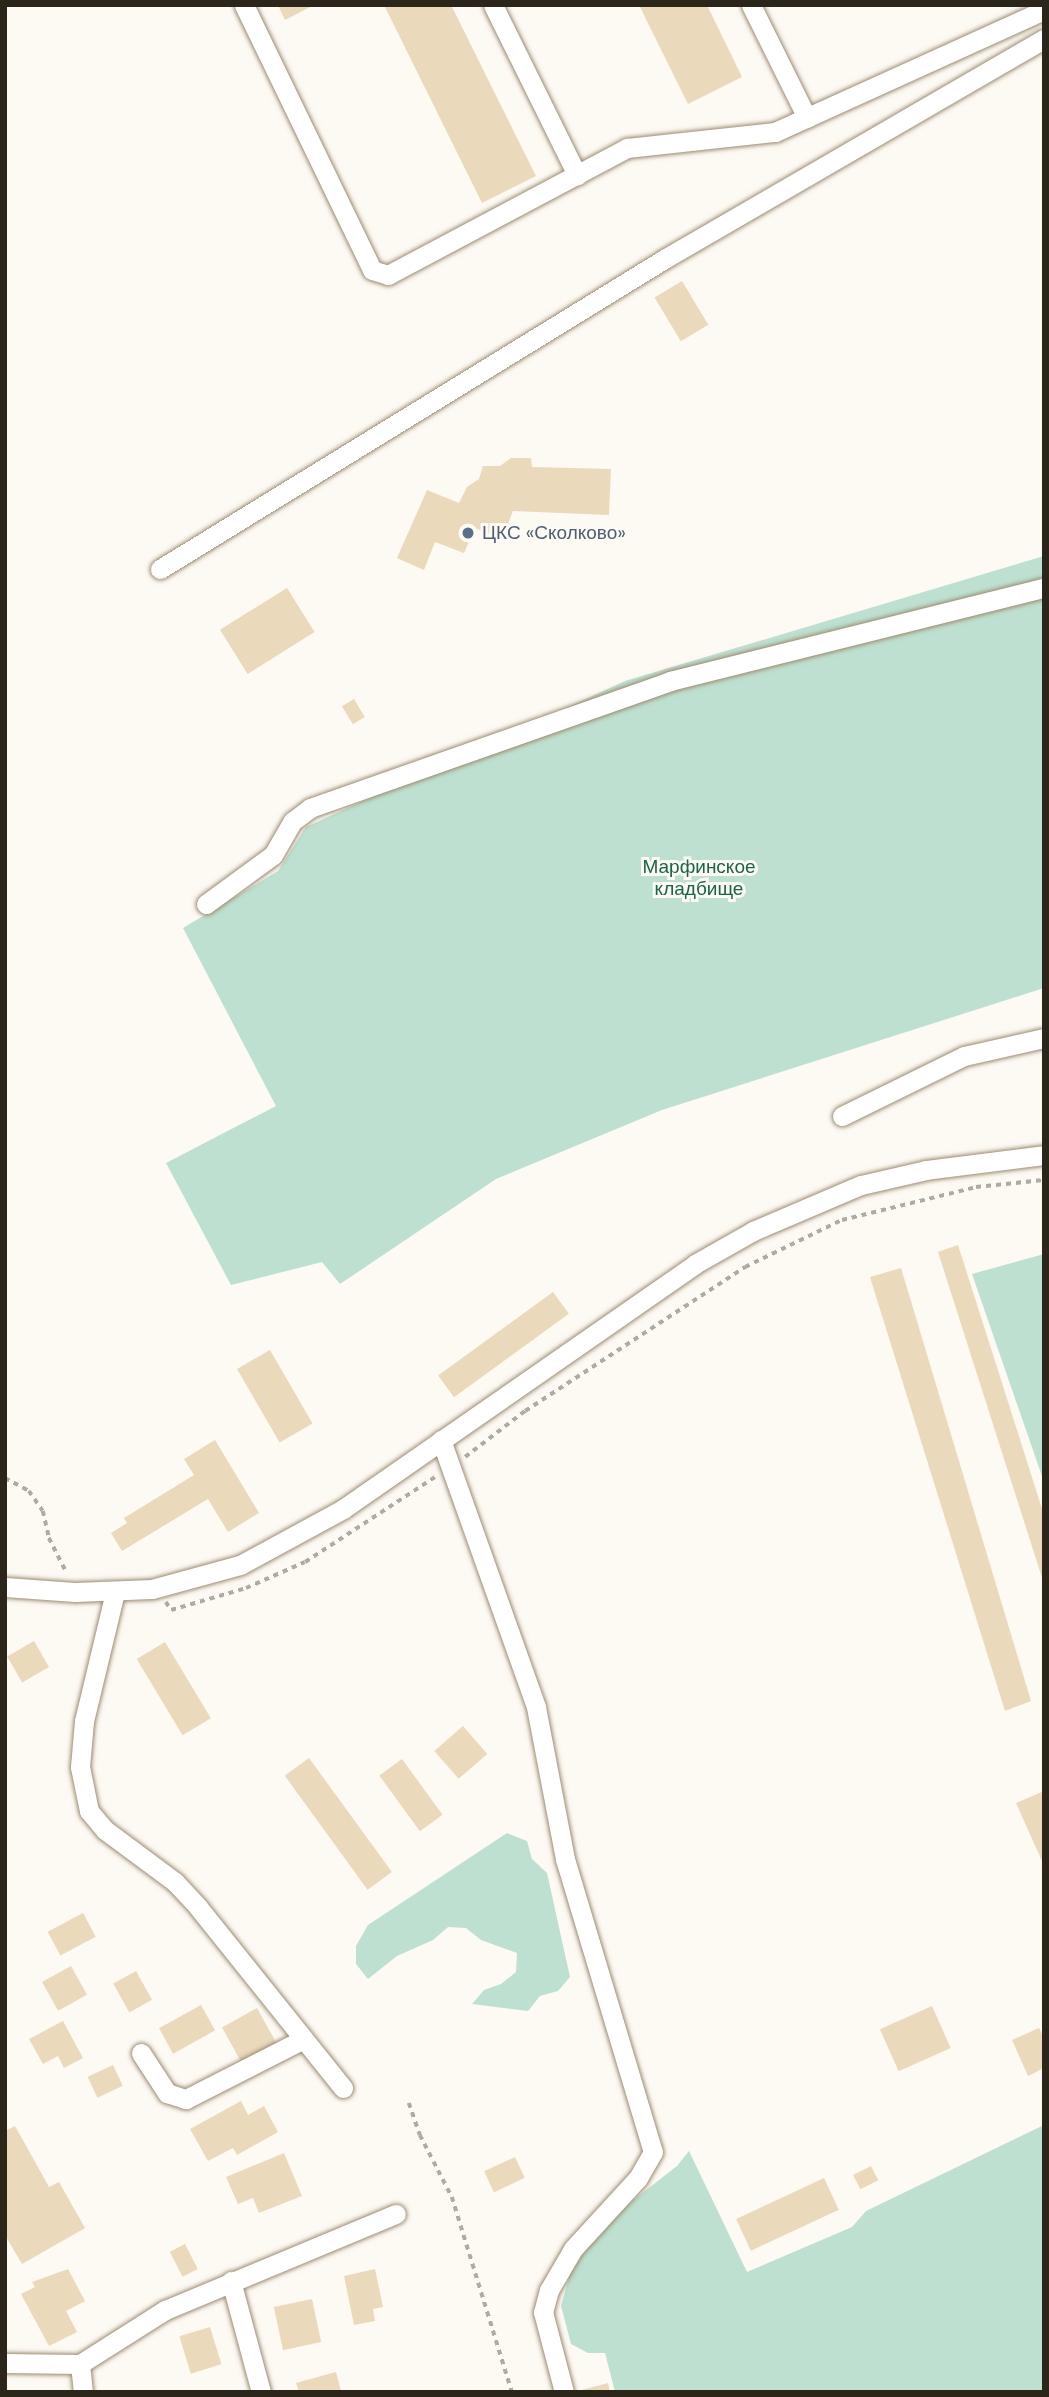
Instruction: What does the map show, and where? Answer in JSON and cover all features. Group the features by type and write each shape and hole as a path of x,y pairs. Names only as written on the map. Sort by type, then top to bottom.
{"street":[{"path":"244,5 372,270 388,275 627,148 775,132 1044,10"},
{"path":"493,5 577,175"},
{"path":"751,5 807,118"},
{"path":"160,569 666,258 1044,40"},
{"path":"206,904 273,855 293,821 310,808 670,681 1044,588"},
{"path":"842,1116 964,1056 1044,1038"},
{"path":"5,1587 116,1592 194,1580 270,1552 342,1509 695,1264 806,1205 861,1185 926,1170 1044,1155"},
{"path":"441,1440 536,1707 565,1859 653,2152 638,2178 573,2249 549,2290 542,2312 564,2392"},
{"path":"116,1592 84,1721 80,1767 89,1811 105,1830 175,1882 198,1907 343,2088"},
{"path":"141,2053 167,2093 186,2099 304,2039"},
{"path":"5,2363 80,2364 165,2310 396,2214"},
{"path":"231,2281 261,2392"},
{"path":"80,2364 83,2392"}],"path":[{"path":"165,1601 170,1610 246,1588 305,1562 451,1466 525,1411 745,1266 842,1220 976,1187 1044,1180"},
{"path":"5,1478 29,1491 43,1511 49,1538 70,1579"},
{"path":"409,2104 419,2134 452,2197 512,2392"}],"green space":[{"name":"Марфинское кладбище","path":"1044,556 1044,988 662,1110 496,1179 340,1284 322,1262 231,1285 166,1163 276,1106 183,928 278,871 306,827 625,681"},
{"path":"1044,1254 1044,1482 972,1274"},
{"path":"507,1833 527,1841 532,1859 547,1873 570,1977 558,1991 540,1996 528,2011 472,2004 484,1990 501,1984 516,1972 517,1953 481,1940 466,1928 448,1927 433,1940 397,1956 368,1979 356,1964 356,1946 368,1925"},
{"path":"1044,2125 1044,2392 615,2392 605,2353 588,2353 571,2344 561,2306 571,2270 604,2223 677,2166 689,2151 747,2272 852,2227 866,2211"}],"building":[{"path":"278,5 314,5 285,20"},
{"path":"384,5 451,5 536,176 482,203"},
{"path":"639,5 707,5 742,77 688,104"},
{"path":"682,281 708,325 681,341 655,297"},
{"path":"511,458 531,458 532,467 611,469 609,515 513,511 502,539 475,528 464,553 435,542 424,570 397,558 427,490 459,503 467,487 479,479 483,466 500,466"},
{"path":"287,588 315,632 248,674 220,630"},
{"path":"354,699 365,717 353,724 342,706"},
{"path":"958,1245 1044,1515 1044,1584 938,1252"},
{"path":"901,1268 1031,1701 1005,1711 870,1277"},
{"path":"553,1292 569,1314 454,1397 438,1375"},
{"path":"270,1350 312,1424 280,1443 237,1369"},
{"path":"215,1440 259,1513 228,1532 208,1499 122,1551 111,1533 127,1523 124,1518 194,1475 184,1459"},
{"path":"34,1641 49,1667 22,1682 7,1656"},
{"path":"165,1642 211,1718 183,1735 137,1659"},
{"path":"463,1726 487,1754 459,1779 434,1751"},
{"path":"309,1758 392,1872 368,1890 285,1776"},
{"path":"402,1759 443,1815 420,1831 379,1775"},
{"path":"1044,1791 1044,1860 1042,1861 1016,1803"},
{"path":"83,1913 96,1937 60,1956 48,1932"},
{"path":"71,1966 87,1995 58,2011 42,1982"},
{"path":"136,1971 152,2000 129,2012 113,1984"},
{"path":"201,2005 215,2030 173,2054 159,2028"},
{"path":"932,2006 951,2048 899,2071 880,2029"},
{"path":"257,2008 277,2044 242,2063 222,2027"},
{"path":"63,2021 83,2058 64,2068 58,2056 43,2064 29,2039"},
{"path":"1039,2028 1044,2038 1044,2068 1028,2076 1012,2040"},
{"path":"113,2065 123,2086 97,2098 88,2077"},
{"path":"241,2101 248,2115 264,2106 278,2132 237,2155 233,2148 208,2161 190,2129"},
{"path":"15,2126 49,2187 59,2182 85,2228 22,2264 5,2235 5,2131"},
{"path":"284,2153 302,2196 259,2213 253,2198 238,2204 226,2177"},
{"path":"515,2157 525,2178 494,2192 484,2171"},
{"path":"871,2166 878,2180 860,2189 853,2175"},
{"path":"824,2178 839,2210 751,2251 736,2219"},
{"path":"185,2244 198,2269 183,2277 170,2252"},
{"path":"68,2269 85,2301 66,2311 77,2332 49,2346 21,2294 35,2287 32,2282"},
{"path":"375,2269 383,2307 373,2309 375,2321 354,2325 344,2276"},
{"path":"312,2299 321,2342 283,2350 274,2307"},
{"path":"210,2327 221,2364 191,2374 179,2336"},
{"path":"336,2372 341,2392 299,2392 296,2383"},
{"path":"608,2383 610,2392 578,2391"}],"place":[{"name":"ЦКС «Сколково»","path":"468,533"}]}
